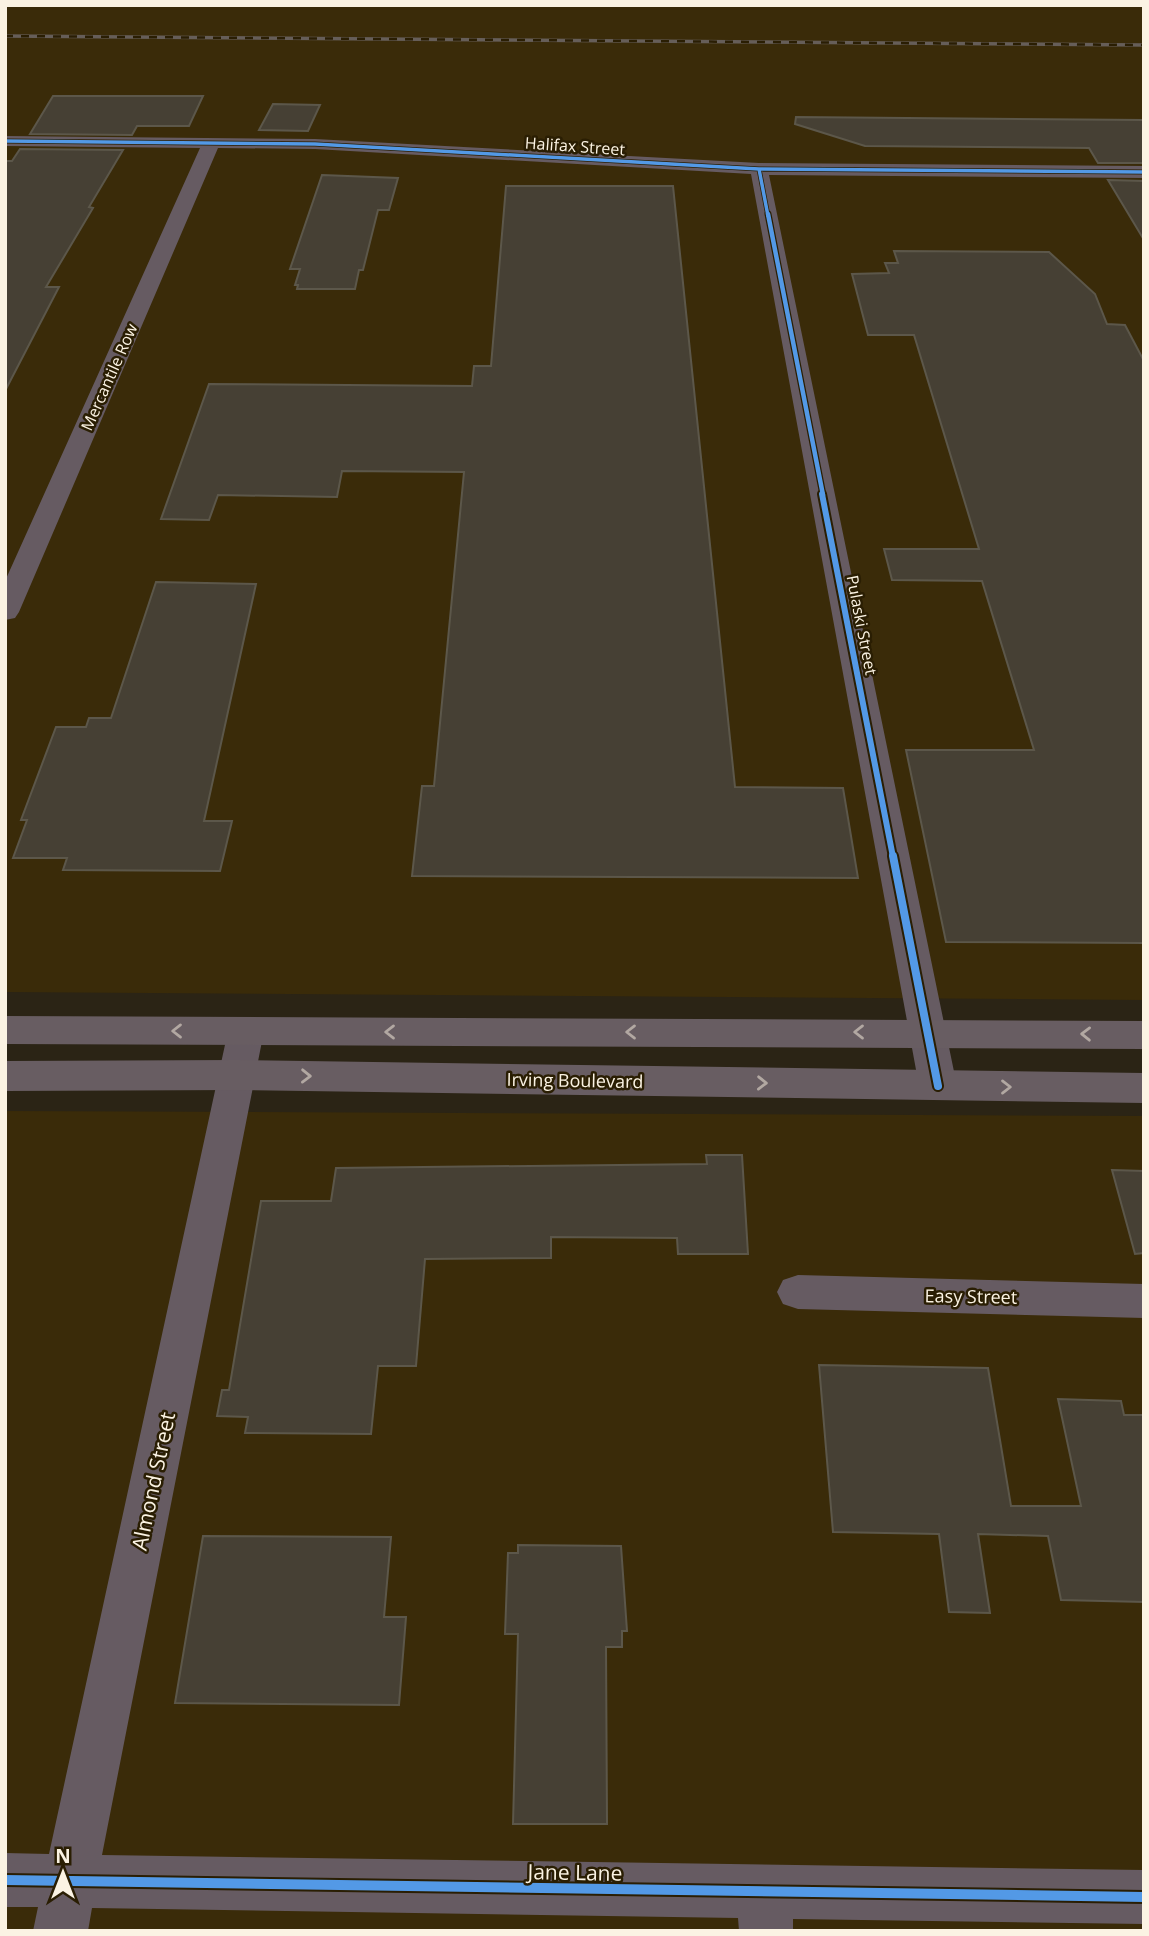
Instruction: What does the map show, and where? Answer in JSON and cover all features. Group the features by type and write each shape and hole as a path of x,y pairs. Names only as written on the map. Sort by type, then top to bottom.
{"main road":[{"path":"5,1030 1144,1035"},
{"name":"Irving Boulevard","path":"5,1076 237,1076 1144,1088"}],"street":[{"name":"Halifax Street","path":"5,141 357,146 759,169 1144,172"},
{"name":"Mercantile Row","path":"5,612 211,142"},
{"name":"Pulaski Street","path":"759,169 938,1086"},
{"name":"Almond Street","path":"60,1931 246,1031"},
{"name":"Easy Street","path":"798,1292 1144,1301"},
{"name":"Jane Lane","path":"5,1880 70,1880 765,1912 1144,1897"}],"shaded area":[{"path":"5,5 1144,5 1144,1000 5,992"},
{"path":"5,1111 1144,1116 1144,1931 5,1931"}],"building":[{"path":"53,96 203,96 189,126 137,126 132,135 30,134"},
{"path":"273,104 320,105 308,131 259,130"},
{"path":"796,117 1144,120 1144,163 1098,163 1089,148 865,146 795,124"},
{"path":"20,149 123,150 89,207 93,208 46,287 59,287 5,391 5,161 12,161"},
{"path":"322,175 398,178 389,210 378,210 363,270 359,270 355,289 297,289 298,285 295,285 300,269 290,269"},
{"path":"1108,180 1144,181 1144,240"},
{"path":"506,186 673,186 735,787 843,788 858,878 412,876 422,786 434,786 464,472 342,471 337,497 218,495 209,520 161,519 209,384 472,386 474,366 491,366"},
{"path":"894,251 1049,252 1095,294 1107,324 1125,325 1144,361 1144,943 946,942 906,750 1034,750 982,581 892,580 884,549 979,549 914,335 868,335 852,274 889,273 885,263 898,263"},
{"path":"156,582 256,584 204,821 232,821 220,871 63,870 67,858 13,858 27,820 21,820 56,727 86,727 89,718 111,718"},
{"path":"706,1155 742,1155 748,1254 678,1254 677,1238 551,1237 551,1258 425,1259 416,1366 378,1366 371,1434 245,1433 248,1417 217,1416 222,1390 229,1390 261,1201 331,1201 336,1168 707,1164"},
{"path":"1112,1170 1144,1171 1144,1253 1135,1254"},
{"path":"819,1365 988,1368 1011,1506 1081,1506 1058,1399 1121,1401 1124,1415 1144,1415 1144,1602 1061,1600 1048,1536 978,1534 990,1613 949,1612 939,1534 833,1532"},
{"path":"203,1536 391,1537 384,1617 406,1617 399,1705 175,1703"},
{"path":"518,1545 621,1546 627,1631 622,1631 622,1647 606,1647 607,1824 513,1824 518,1634 505,1634 508,1553 518,1553"}],"railway":[{"path":"5,36 1144,45"}],"cycle path":[{"path":"5,141 315,144 759,169 1144,172"},
{"path":"759,169 938,1086"},
{"path":"5,1880 1144,1897"}]}
